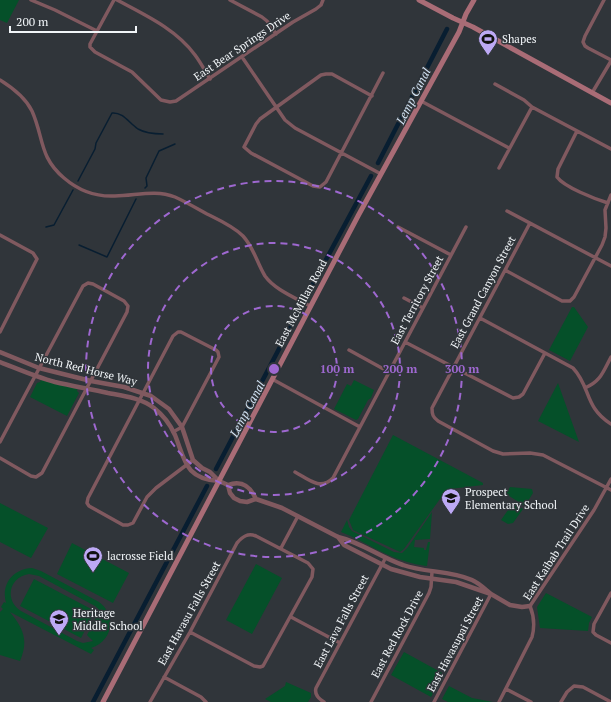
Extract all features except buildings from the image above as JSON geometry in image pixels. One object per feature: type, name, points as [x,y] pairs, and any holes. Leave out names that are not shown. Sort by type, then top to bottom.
[{"type":"main road","points":[[420,0],[611,103]]},
{"type":"main road","name":"East McMillan Road","points":[[103,702],[310,306],[459,32],[474,0]]},
{"type":"street","points":[[31,0],[97,31],[114,0]]},
{"type":"street","points":[[117,0],[162,25],[182,40],[195,54],[210,79]]},
{"type":"street","points":[[230,0],[262,17],[267,21],[276,34]]},
{"type":"street","name":"East Bear Springs Drive","points":[[97,31],[90,44],[90,47],[96,52],[128,69],[161,100],[167,102],[176,101],[294,22],[316,9],[321,5],[323,0]]},
{"type":"street","points":[[592,93],[611,61],[588,48],[584,44],[585,36],[604,0]]},
{"type":"street","points":[[242,57],[285,120],[295,128],[381,174]]},
{"type":"street","points":[[372,96],[332,74],[326,74],[277,107],[256,124],[244,147],[251,153],[313,186],[320,187],[326,182],[384,74]]},
{"type":"street","points":[[0,80],[16,90],[25,100],[34,116],[41,142],[48,159],[58,172],[72,184],[85,191],[104,196],[113,197],[155,193],[164,194],[182,201],[236,230],[248,243],[263,272],[269,280],[280,289],[310,306]]},
{"type":"street","points":[[495,84],[524,100],[532,107],[611,149]]},
{"type":"street","points":[[421,101],[509,148]]},
{"type":"street","points":[[499,168],[532,107]]},
{"type":"street","points":[[577,131],[558,169],[557,177],[561,182],[588,196],[608,203]]},
{"type":"street","points":[[505,270],[562,301],[570,301],[574,297],[605,237],[605,210],[611,195]]},
{"type":"street","points":[[507,211],[611,266]]},
{"type":"street","name":"East Grand Canyon Street","points":[[530,223],[432,408],[432,413],[438,421],[493,450],[503,454],[543,455],[606,488]]},
{"type":"street","points":[[398,227],[451,255]]},
{"type":"street","name":"East Territory Street","points":[[295,472],[317,484],[322,485],[326,484],[333,478],[466,227]]},
{"type":"street","points":[[0,235],[30,251],[36,255],[37,259],[36,264],[0,332]]},
{"type":"street","points":[[0,442],[79,291],[85,284],[93,284],[124,301],[128,306],[127,312],[42,473],[36,477],[31,476],[0,458]]},
{"type":"street","points":[[404,298],[423,308]]},
{"type":"street","points":[[480,318],[573,368],[580,378],[595,411],[611,424]]},
{"type":"street","points":[[173,432],[182,427],[218,360],[219,354],[216,350],[183,333],[178,332],[173,336],[139,400],[88,498],[88,503],[92,508],[123,525],[133,523],[147,497],[156,488],[193,460]]},
{"type":"street","points":[[406,342],[511,397],[519,397],[523,394],[545,353]]},
{"type":"street","points":[[349,350],[389,372]]},
{"type":"street","name":"North Red Horse Way","points":[[0,352],[39,368],[91,381],[124,387],[143,393],[159,401],[169,409],[182,427],[193,460],[202,468],[210,472],[219,481]]},
{"type":"street","points":[[585,388],[598,380],[611,357]]},
{"type":"street","name":"North Red Horse Way","points":[[0,362],[35,376],[139,400],[151,406],[168,422],[186,465],[194,473],[208,480],[219,481],[228,485],[236,483],[244,484],[250,489],[256,499]]},
{"type":"street","points":[[272,379],[360,427]]},
{"type":"street","name":"East Kaibab Trail Drive","points":[[499,702],[532,637],[534,619],[530,606],[594,510],[611,479]]},
{"type":"street","points":[[228,485],[230,493],[234,498],[240,501],[247,502],[256,499],[282,508],[338,537],[348,539],[385,559],[409,567],[432,572],[456,574],[468,578],[510,605],[522,607],[530,606]]},
{"type":"street","points":[[606,488],[611,490]]},
{"type":"street","points":[[190,632],[254,666],[260,668],[265,664],[312,577],[313,569],[308,563],[281,548],[298,516]]},
{"type":"street","name":"East Havasu Falls Street","points":[[150,702],[190,632],[237,543],[246,535],[251,534],[281,548]]},
{"type":"street","points":[[338,537],[344,545],[382,565],[408,574],[456,582],[491,594]]},
{"type":"street","name":"East Lava Falls Street","points":[[324,702],[316,697],[316,688],[385,559]]},
{"type":"street","name":"East Red Rock Drive","points":[[371,702],[429,593],[432,572]]},
{"type":"street","points":[[611,593],[594,624],[593,632],[611,643]]},
{"type":"street","name":"East Havasupai Street","points":[[434,702],[491,594]]},
{"type":"street","points":[[290,617],[340,644]]},
{"type":"street","points":[[164,677],[206,702]]},
{"type":"street","points":[[562,702],[567,692],[574,686],[583,687],[611,702]]},
{"type":"street","points":[[506,689],[532,702]]},
{"type":"green space","points":[[0,0],[19,0],[7,23],[0,20]]},
{"type":"green space","points":[[572,307],[574,307],[588,327],[570,361],[549,350]]},
{"type":"green space","points":[[41,380],[78,388],[77,391],[79,393],[67,416],[30,397],[37,383]]},
{"type":"green space","points":[[354,380],[374,390],[371,398],[368,400],[358,419],[356,420],[334,409],[347,384],[351,386]]},
{"type":"green space","points":[[558,383],[579,442],[538,421]]},
{"type":"green space","points":[[393,435],[483,483],[483,485],[450,489],[445,492],[404,549],[400,552],[353,530],[349,520]]},
{"type":"green space","points":[[510,487],[532,489],[533,493],[525,506],[506,494]]},
{"type":"green space","points":[[0,503],[48,528],[31,558],[0,542]]},
{"type":"green space","points":[[513,503],[523,509],[513,523],[508,524],[501,520]]},
{"type":"green space","points":[[432,512],[430,539],[415,540],[414,547],[424,548],[424,550],[426,550],[428,542],[430,542],[427,566],[396,558],[341,532],[347,520],[352,531],[394,552],[402,553],[408,547]]},
{"type":"green space","name":"lacrosse Field","points":[[72,543],[129,573],[113,603],[57,574]]},
{"type":"green space","points":[[256,564],[282,578],[252,634],[226,620]]},
{"type":"green space","points":[[32,568],[41,571],[99,602],[105,607],[110,620],[108,634],[98,645],[91,648],[94,650],[91,654],[10,612],[18,623],[23,635],[23,654],[20,661],[0,655],[0,612],[3,609],[1,607],[4,602],[6,603],[5,590],[10,579],[19,571]],"holes":[[[29,574],[39,576],[95,606],[103,613],[105,620],[96,618],[87,635],[93,641],[83,643],[77,641],[21,611],[16,606],[12,601],[11,595],[13,584],[22,576]]]},
{"type":"green space","points":[[34,579],[95,611],[81,638],[20,606]]},
{"type":"green space","points":[[546,593],[592,617],[589,623],[588,631],[540,628],[537,607]]},
{"type":"green space","points":[[404,652],[444,674],[431,697],[391,675]]},
{"type":"green space","points":[[286,682],[311,693],[311,697],[308,702],[271,702],[265,699],[285,686]]},
{"type":"green space","points":[[449,686],[472,698],[493,702],[448,702],[442,699]]},
{"type":"waterway","name":"Lemp Canal","points":[[378,163],[447,29]]},
{"type":"waterway","points":[[78,181],[112,113],[123,116],[138,129],[150,133],[163,134]]},
{"type":"waterway","points":[[145,188],[147,186],[146,178],[159,151],[175,144]]},
{"type":"waterway","name":"Lemp Canal","points":[[307,295],[371,176]]},
{"type":"waterway","points":[[46,227],[54,225],[73,190]]},
{"type":"waterway","points":[[79,245],[107,257],[136,199]]},
{"type":"waterway","name":"Lemp Canal","points":[[216,469],[301,307]]},
{"type":"waterway","name":"Lemp Canal","points":[[93,702],[207,486]]},
{"type":"place","name":"Shapes","points":[[488,56]]},
{"type":"place","name":"Prospect Elementary School","points":[[451,515]]},
{"type":"place","name":"lacrosse Field","points":[[93,573]]},
{"type":"place","name":"Heritage Middle School","points":[[59,636]]}]
